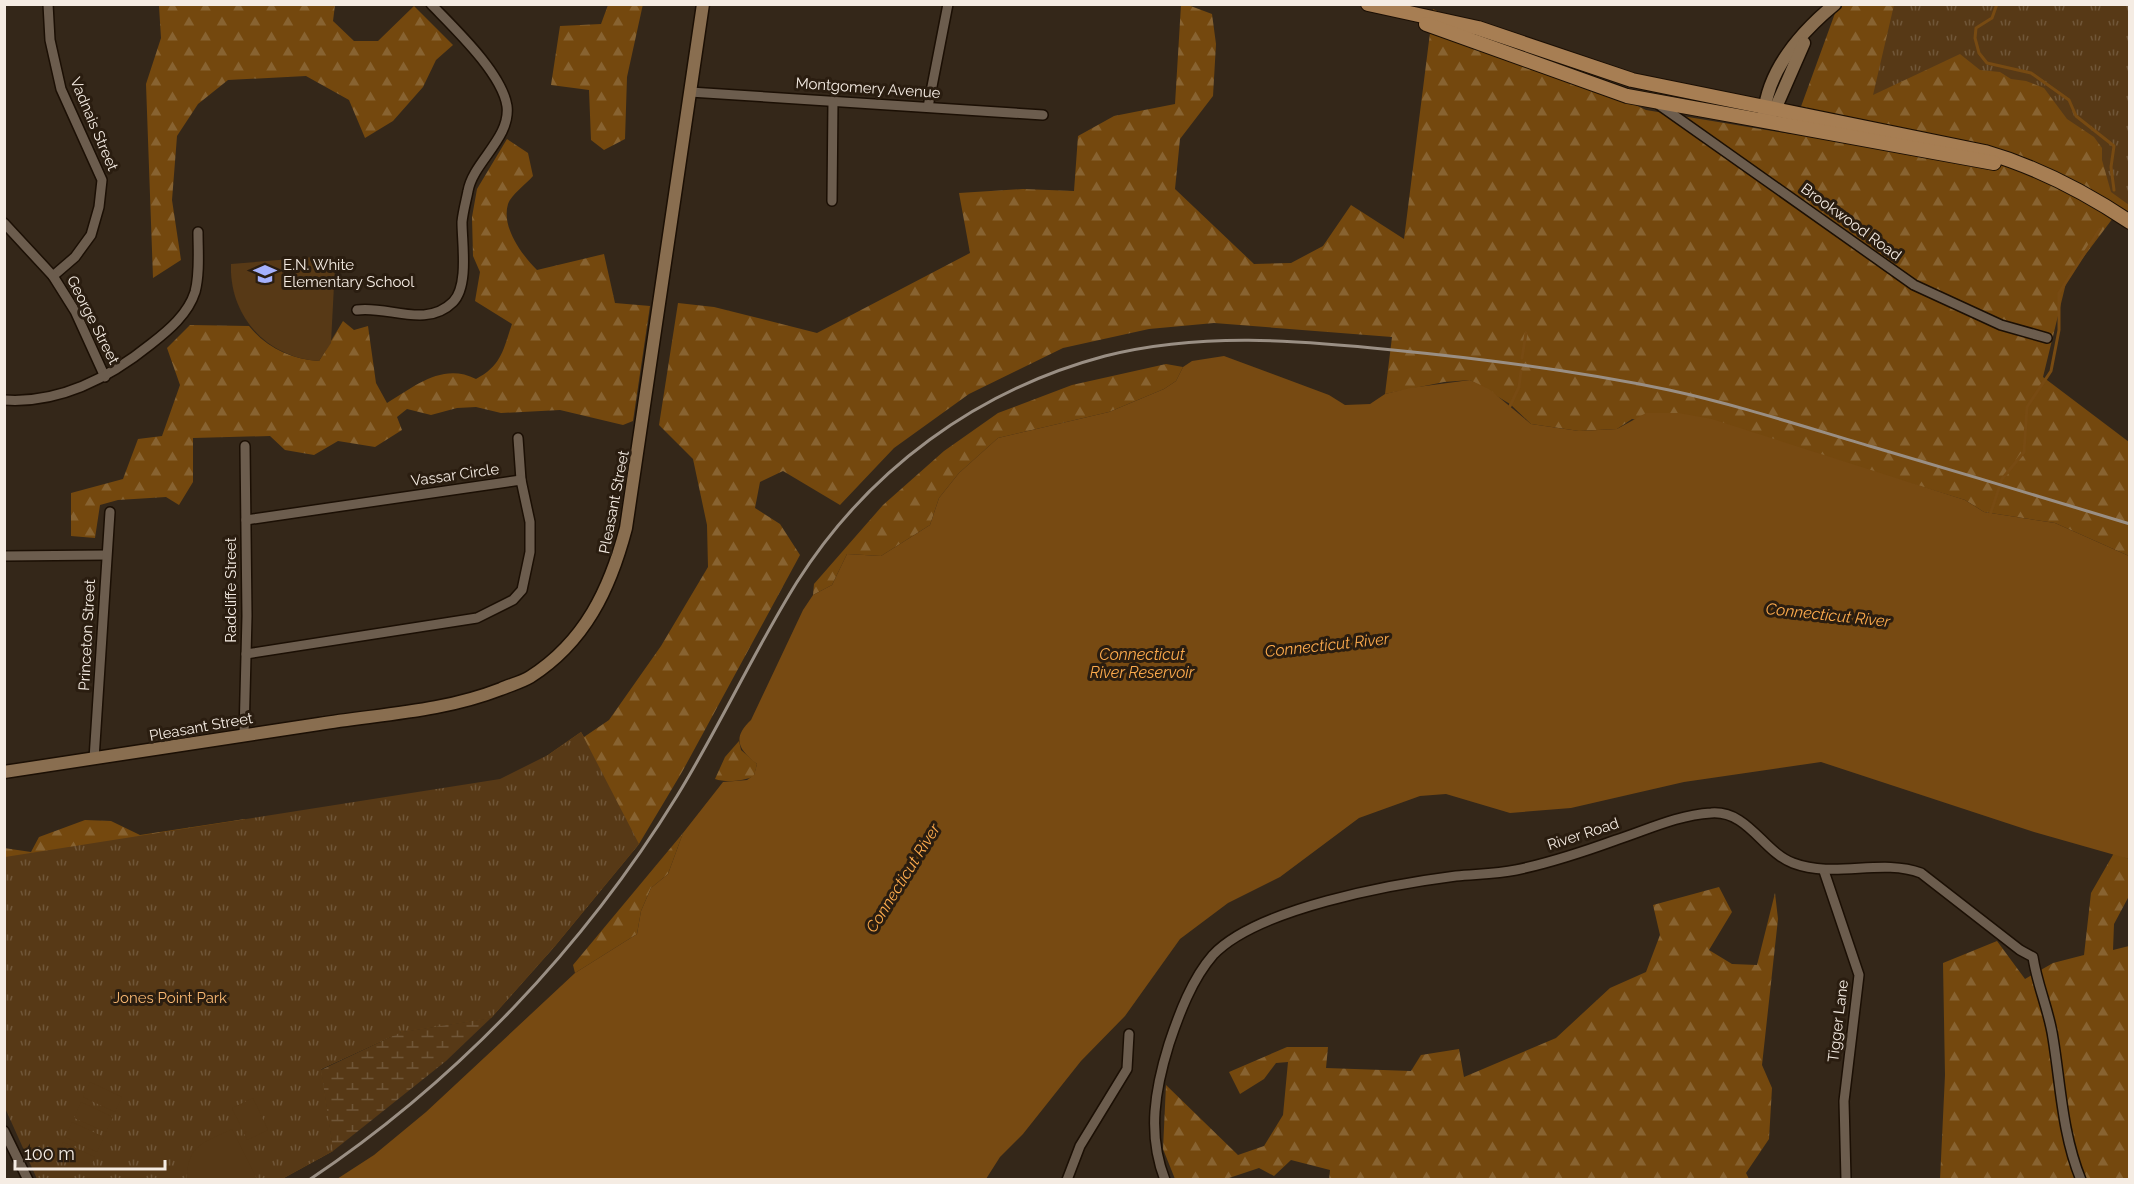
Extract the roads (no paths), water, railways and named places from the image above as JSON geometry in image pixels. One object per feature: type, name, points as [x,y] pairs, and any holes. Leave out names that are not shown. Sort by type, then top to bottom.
[{"type":"main road","points":[[1368,4],[1478,28],[1632,80],[1985,152],[2043,173],[2085,193],[2130,222]]},
{"type":"main road","points":[[1388,9],[1592,85],[1653,101],[2043,173]]},
{"type":"street","name":"Vadnais Street","points":[[48,4],[50,40],[61,88],[102,180],[99,207],[92,235],[75,258],[53,276]]},
{"type":"street","points":[[357,310],[370,308],[408,316],[423,315],[432,314],[453,302],[461,284],[462,221],[470,180],[505,123],[507,105],[495,78],[431,4]]},
{"type":"street","name":"Pleasant Street","points":[[4,772],[420,711],[471,701],[529,678],[567,647],[601,602],[615,569],[633,487],[703,4]]},
{"type":"street","points":[[928,107],[948,4]]},
{"type":"street","points":[[1763,122],[1817,20],[1835,4]]},
{"type":"street","name":"Montgomery Avenue","points":[[690,92],[1043,115]]},
{"type":"street","points":[[832,201],[833,101]]},
{"type":"street","name":"Brookwood Road","points":[[1653,101],[1914,285],[2001,325],[2047,338]]},
{"type":"street","name":"George Street","points":[[4,223],[53,276],[75,311],[105,377]]},
{"type":"street","points":[[4,400],[26,402],[64,394],[105,377],[169,330],[188,308],[195,291],[198,232]]},
{"type":"street","points":[[518,438],[521,480]]},
{"type":"street","name":"Radcliffe Street","points":[[244,735],[245,446]]},
{"type":"street","name":"Vassar Circle","points":[[246,520],[521,480],[530,522],[530,552],[522,590],[513,600],[477,618],[246,654]]},
{"type":"street","name":"Princeton Street","points":[[94,759],[110,512]]},
{"type":"street","points":[[4,556],[106,555]]},
{"type":"street","name":"River Road","points":[[1165,1179],[1156,1157],[1154,1117],[1159,1077],[1174,1029],[1192,987],[1214,955],[1239,935],[1270,920],[1325,902],[1392,886],[1514,871],[1616,840],[1677,817],[1713,812],[1733,817],[1745,824],[1775,852],[1792,863],[1824,871],[1908,868],[1921,873],[2033,957],[2054,1040],[2058,1089],[2069,1152],[2081,1179]]},
{"type":"street","name":"Tigger Lane","points":[[1824,871],[1859,975],[1844,1101],[1846,1179]]},
{"type":"street","points":[[1068,1179],[1080,1146],[1128,1069],[1129,1034]]},
{"type":"street","points":[[4,1131],[28,1179]]},
{"type":"water","name":"Connecticut River Reservoir","points":[[1224,356],[1329,395],[1345,405],[1370,404],[1385,394],[1410,388],[1470,380],[1489,389],[1531,424],[1579,431],[1617,429],[1646,413],[1679,413],[1712,419],[1965,500],[1984,512],[2055,523],[2129,556],[2129,859],[2034,832],[1821,762],[1684,782],[1571,808],[1510,813],[1446,794],[1420,796],[1359,818],[1280,877],[1228,903],[1180,939],[1125,1016],[1081,1061],[1023,1134],[1000,1157],[986,1179],[337,1179],[374,1155],[426,1112],[575,973],[637,934],[641,911],[651,888],[668,874],[683,833],[723,782],[747,780],[754,775],[757,764],[742,748],[741,732],[751,720],[803,610],[813,595],[832,585],[847,554],[881,556],[930,525],[939,498],[959,473],[998,438],[1109,412],[1164,389],[1176,381],[1183,367],[1192,361]]},
{"type":"waterway","points":[[1997,4],[1992,18],[1976,28],[1975,38],[1979,53],[1987,63],[2031,73],[2069,100],[2076,116],[2114,146],[2111,167],[2114,190]]},
{"type":"waterway","points":[[1990,515],[2002,479],[2024,452],[2027,407],[2051,371],[2059,330],[2059,293],[2100,229]]},
{"type":"waterway","points":[[1522,358],[1526,333]]},
{"type":"waterway","points":[[1510,406],[1519,387],[1521,371]]},
{"type":"railway","points":[[309,1180],[416,1099],[466,1055],[514,1008],[559,958],[641,852],[708,743],[797,582],[825,542],[857,504],[892,470],[930,440],[970,413],[1013,390],[1058,371],[1105,356],[1141,348],[1249,340],[1357,346],[1531,366],[1635,383],[1720,402],[2130,524]]},
{"type":"place","name":"E.N. White Elementary School","points":[[265,274]]},
{"type":"water label","name":"Connecticut River","points":[[1828,615]]},
{"type":"water label","name":"Connecticut River","points":[[1327,645]]},
{"type":"water label","name":"Connecticut River","points":[[903,878]]},
{"type":"park label","name":"Jones Point Park","points":[[170,998]]}]
